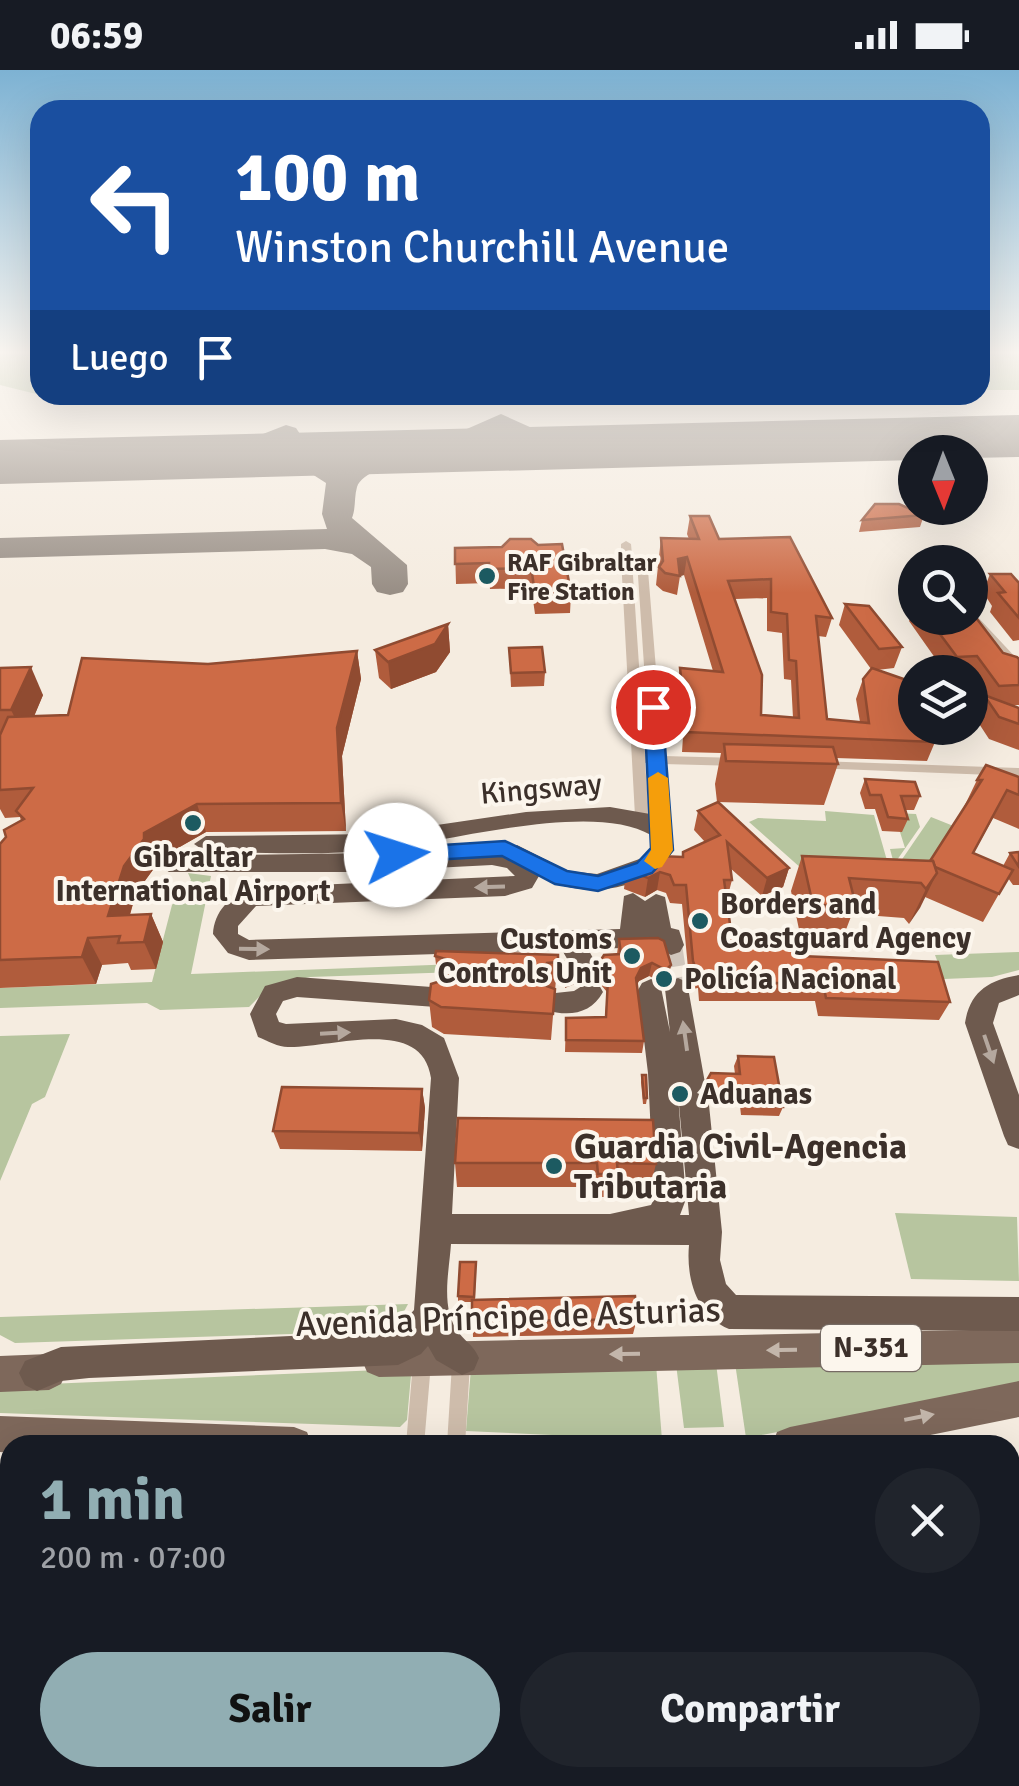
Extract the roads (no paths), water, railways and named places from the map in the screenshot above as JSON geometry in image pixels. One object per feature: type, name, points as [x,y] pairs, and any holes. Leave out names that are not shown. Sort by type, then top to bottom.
[{"type":"highway","name":"Kingsway","points":[[206,844],[366,842],[538,818],[648,873]]},
{"type":"highway","name":"Kingsway","points":[[570,942],[235,948],[227,942],[227,921],[232,911],[251,897],[505,887],[524,882],[529,871],[513,860],[492,857],[356,864],[168,864],[190,859],[396,855],[485,847],[505,848],[563,878],[598,884],[648,873]]},
{"type":"highway","points":[[648,873],[635,931],[653,941]]},
{"type":"highway","points":[[555,1002],[580,1002],[588,980],[570,942],[653,941],[659,934],[648,873]]},
{"type":"highway","points":[[1019,985],[988,995],[981,1004],[979,1023],[1019,1136]]},
{"type":"highway","points":[[436,996],[297,988],[274,993],[263,1014],[268,1029],[284,1036],[391,1031],[415,1034],[434,1045],[442,1058],[446,1078],[430,1317],[448,1348],[462,1358]]},
{"type":"highway","points":[[612,1229],[655,1222],[668,1213],[662,1067],[664,990],[689,1098],[706,1232],[704,1260],[711,1293],[729,1312],[1019,1314]]},
{"type":"highway","points":[[689,1098],[686,1230],[689,1244],[704,1260]]},
{"type":"highway","points":[[436,1229],[686,1230]]},
{"type":"highway","points":[[36,1372],[61,1364],[89,1362],[398,1348],[430,1317]]},
{"type":"main road","name":"Avenida Príncipe de Asturias","points":[[0,1374],[422,1358],[1019,1346]]},
{"type":"main road","name":"N-351","points":[[840,1435],[1019,1399]]},
{"type":"main road","points":[[0,1434],[27,1435]]},
{"type":"street","points":[[626,551],[642,558],[657,760],[648,873],[638,759],[626,551]]},
{"type":"street","points":[[988,634],[1019,668]]},
{"type":"street","points":[[638,759],[764,763]]},
{"type":"street","points":[[804,765],[1019,772]]},
{"type":"street","points":[[416,1435],[422,1358]]},
{"type":"street","points":[[457,1435],[462,1358]]},
{"type":"tunnel","points":[[671,945],[677,984]]},
{"type":"tunnel","points":[[677,982],[678,989]]},
{"type":"tunnel","points":[[680,1105],[678,1082],[685,1056]]},
{"type":"place","name":"RAF Gibraltar Fire Station","points":[[487,576]]},
{"type":"place","name":"Gibraltar International Airport","points":[[193,823]]},
{"type":"place","name":"Borders and Coastguard Agency","points":[[700,921]]},
{"type":"place","name":"Customs Controls Unit","points":[[632,956]]},
{"type":"place","name":"Policía Nacional","points":[[664,979]]},
{"type":"place","name":"Aduanas","points":[[680,1094]]},
{"type":"place","name":"Guardia Civil-Agencia Tributaria","points":[[554,1166]]}]
